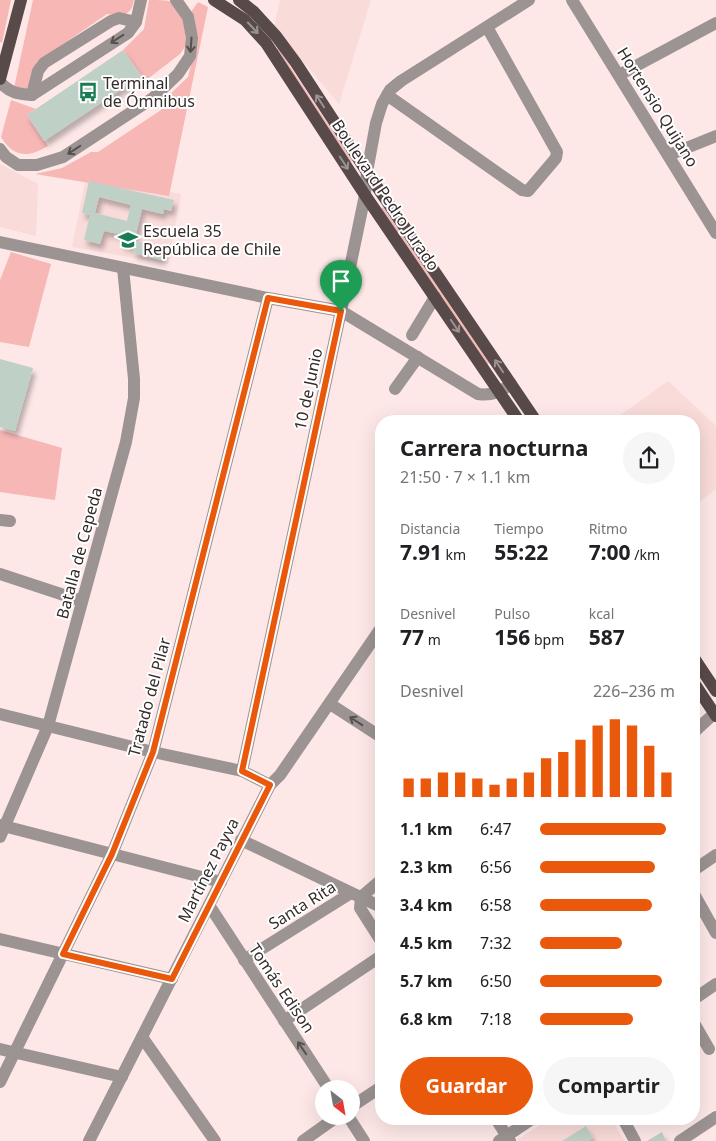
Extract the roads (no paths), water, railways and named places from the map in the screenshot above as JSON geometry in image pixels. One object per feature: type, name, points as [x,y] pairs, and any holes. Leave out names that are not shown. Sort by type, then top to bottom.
[{"type":"main road","points":[[0,81],[21,0]]},
{"type":"main road","name":"Boulevard Pedro Jurado","points":[[239,0],[254,12],[365,195],[514,415]]},
{"type":"main road","name":"Boulevard Pedro Jurado","points":[[217,1],[246,20],[275,45],[367,172],[532,415]]},
{"type":"main road","points":[[700,667],[716,691]]},
{"type":"main road","points":[[700,691],[715,714]]},
{"type":"street","points":[[0,81],[7,90],[16,94],[32,95],[128,33],[136,22],[141,0]]},
{"type":"street","points":[[0,149],[6,157],[18,164],[37,165],[63,157],[153,98],[178,74],[190,56],[192,38],[188,16],[176,0]]},
{"type":"street","name":"10 de Junio","points":[[242,771],[341,311],[365,195],[376,123],[382,104],[390,90],[401,81],[529,0]]},
{"type":"street","name":"Hortensio Quijano","points":[[572,0],[716,233]]},
{"type":"street","points":[[32,95],[38,71],[44,63],[111,21],[120,18],[136,22]]},
{"type":"street","points":[[619,75],[716,22]]},
{"type":"street","points":[[387,95],[522,190],[528,191],[556,158],[557,152],[487,27]]},
{"type":"street","points":[[669,155],[716,136]]},
{"type":"street","points":[[0,242],[268,298],[341,311],[478,394],[487,396],[499,392],[511,384]]},
{"type":"street","name":"Batalla de Cepeda","points":[[2,829],[48,726],[126,442],[134,398],[134,379],[123,268]]},
{"type":"street","points":[[412,335],[435,297]]},
{"type":"street","name":"Tratado del Pilar","points":[[0,1082],[112,854],[153,752],[268,298]]},
{"type":"street","points":[[395,388],[418,357]]},
{"type":"street","points":[[0,574],[82,601]]},
{"type":"street","name":"Martínez Payva","points":[[89,1141],[270,785],[280,775],[375,637]]},
{"type":"street","points":[[330,704],[375,733]]},
{"type":"street","points":[[0,714],[153,752],[242,771],[270,785]]},
{"type":"street","points":[[700,727],[715,714]]},
{"type":"street","points":[[2,829],[112,854],[221,882]]},
{"type":"street","points":[[241,840],[375,904]]},
{"type":"street","points":[[700,866],[716,855]]},
{"type":"street","name":"Santa Rita","points":[[244,960],[375,884]]},
{"type":"street","points":[[356,895],[360,908],[375,932]]},
{"type":"street","name":"Tomás Edison","points":[[209,905],[324,1080]]},
{"type":"street","points":[[700,905],[716,933]]},
{"type":"street","points":[[0,939],[172,979]]},
{"type":"street","points":[[284,1021],[375,960]]},
{"type":"street","points":[[700,995],[716,984]]},
{"type":"street","points":[[700,1033],[709,1049]]},
{"type":"street","points":[[142,1037],[215,1141]]},
{"type":"street","points":[[0,1049],[122,1077]]},
{"type":"street","points":[[360,1101],[375,1091]]},
{"type":"street","points":[[680,1141],[716,1117]]},
{"type":"street","points":[[303,1141],[325,1125]]},
{"type":"street","points":[[354,1125],[364,1141]]},
{"type":"street","points":[[499,1125],[506,1139],[524,1125]]},
{"type":"street","points":[[626,1125],[635,1141]]},
{"type":"place","name":"Terminal de Ómnibus","points":[[88,92]]},
{"type":"place","name":"Escuela 35 República de Chile","points":[[128,240]]}]
